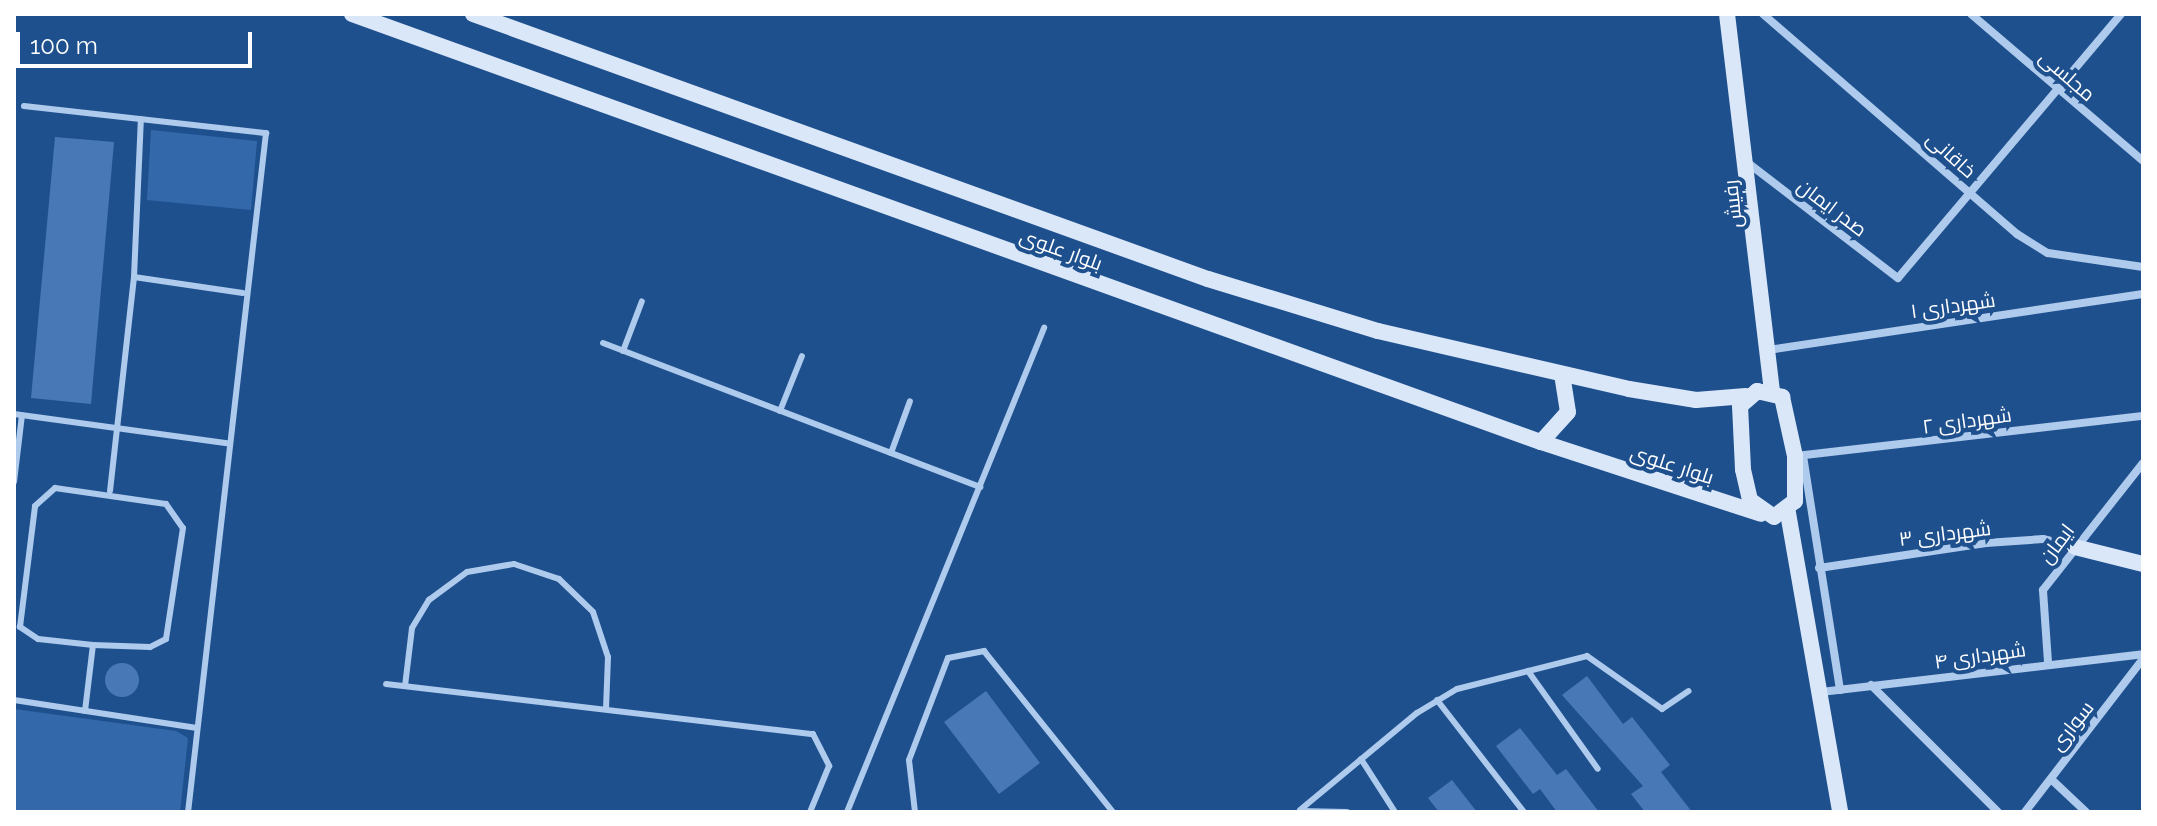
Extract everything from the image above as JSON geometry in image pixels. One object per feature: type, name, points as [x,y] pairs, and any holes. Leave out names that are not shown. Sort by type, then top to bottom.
[{"type":"main road","name":"بلوار علوی","points":[[352,14],[1541,442],[1761,514]]},
{"type":"main road","name":"بلوار علوی","points":[[473,14],[1208,279],[1378,331],[1562,374],[1696,400],[1772,391]]},
{"type":"main road","name":"رفیش","points":[[1727,14],[1748,163],[1772,391],[1782,397],[1799,456],[1797,489],[1788,513]]},
{"type":"main road","points":[[1541,442],[1568,412],[1562,374]]},
{"type":"main road","points":[[1746,396],[1738,421],[1743,469],[1761,514],[1788,513],[1840,812]]},
{"type":"main road","points":[[2075,547],[2143,564]]},
{"type":"street","name":"خاقانی","points":[[1763,14],[1969,193],[2048,253],[2143,267]]},
{"type":"street","name":"مجلسی","points":[[1971,14],[2143,161]]},
{"type":"street","points":[[1969,193],[2121,14]]},
{"type":"street","name":"صدر ایمان","points":[[1748,163],[1898,278],[1969,193]]},
{"type":"street","name":"شهرداری ۱","points":[[1768,350],[2143,294]]},
{"type":"street","name":"شهرداری ۲","points":[[1799,456],[2143,416]]},
{"type":"street","points":[[1799,456],[1840,690]]},
{"type":"street","name":"ایمان","points":[[2048,662],[2043,590],[2143,463]]},
{"type":"street","name":"شهرداری ۳","points":[[1819,568],[1986,543],[2043,539],[2075,547]]},
{"type":"street","name":"شهرداری ۴","points":[[1821,692],[2048,662],[2143,657]]},
{"type":"street","name":"سواری","points":[[2025,812],[2143,657]]},
{"type":"street","points":[[1871,685],[1998,812]]},
{"type":"street","points":[[2051,779],[2086,812]]},
{"type":"lane","points":[[24,106],[266,133],[243,293],[188,812]]},
{"type":"lane","points":[[110,491],[134,277],[141,119]]},
{"type":"lane","points":[[134,277],[243,293]]},
{"type":"lane","points":[[623,351],[642,301]]},
{"type":"lane","points":[[847,812],[1044,328]]},
{"type":"lane","points":[[603,343],[980,487]]},
{"type":"lane","points":[[780,411],[802,356]]},
{"type":"lane","points":[[891,453],[910,401]]},
{"type":"lane","points":[[14,482],[18,414],[227,443]]},
{"type":"lane","points":[[55,488],[110,491],[166,504],[183,528],[166,639],[150,647],[93,645],[38,639],[20,627],[35,506],[55,488]]},
{"type":"lane","points":[[405,686],[412,628],[429,600],[467,572],[514,564],[559,579],[593,612],[608,657],[606,709]]},
{"type":"lane","points":[[85,711],[93,645]]},
{"type":"lane","points":[[915,812],[909,760],[948,658],[984,651],[1113,812]]},
{"type":"lane","points":[[1299,811],[1437,700],[1528,671],[1587,656],[1662,709],[1689,691]]},
{"type":"lane","points":[[1528,671],[1598,769]]},
{"type":"lane","points":[[386,684],[813,734],[829,766],[810,812]]},
{"type":"lane","points":[[14,700],[197,728]]},
{"type":"lane","points":[[1437,700],[1524,812]]},
{"type":"lane","points":[[1361,759],[1395,812]]},
{"type":"lane","points":[[1299,811],[1347,812]]},
{"type":"shaded area","points":[[151,130],[257,141],[251,210],[147,200]]},
{"type":"shaded area","points":[[14,709],[176,731],[188,738],[180,812],[14,812]]},
{"type":"building","points":[[55,137],[114,142],[91,404],[31,398]]},
{"type":"building","points":[[122,663],[134,668],[139,680],[134,692],[122,697],[110,692],[105,680],[110,668]]},
{"type":"building","points":[[1587,676],[1623,724],[1632,717],[1670,765],[1661,772],[1692,812],[1645,812],[1631,794],[1643,786],[1562,695]]},
{"type":"building","points":[[986,691],[1040,763],[999,794],[944,722]]},
{"type":"building","points":[[1520,728],[1557,775],[1566,769],[1599,812],[1557,812],[1540,789],[1533,794],[1496,746]]},
{"type":"building","points":[[1452,780],[1477,812],[1439,812],[1428,798]]}]
